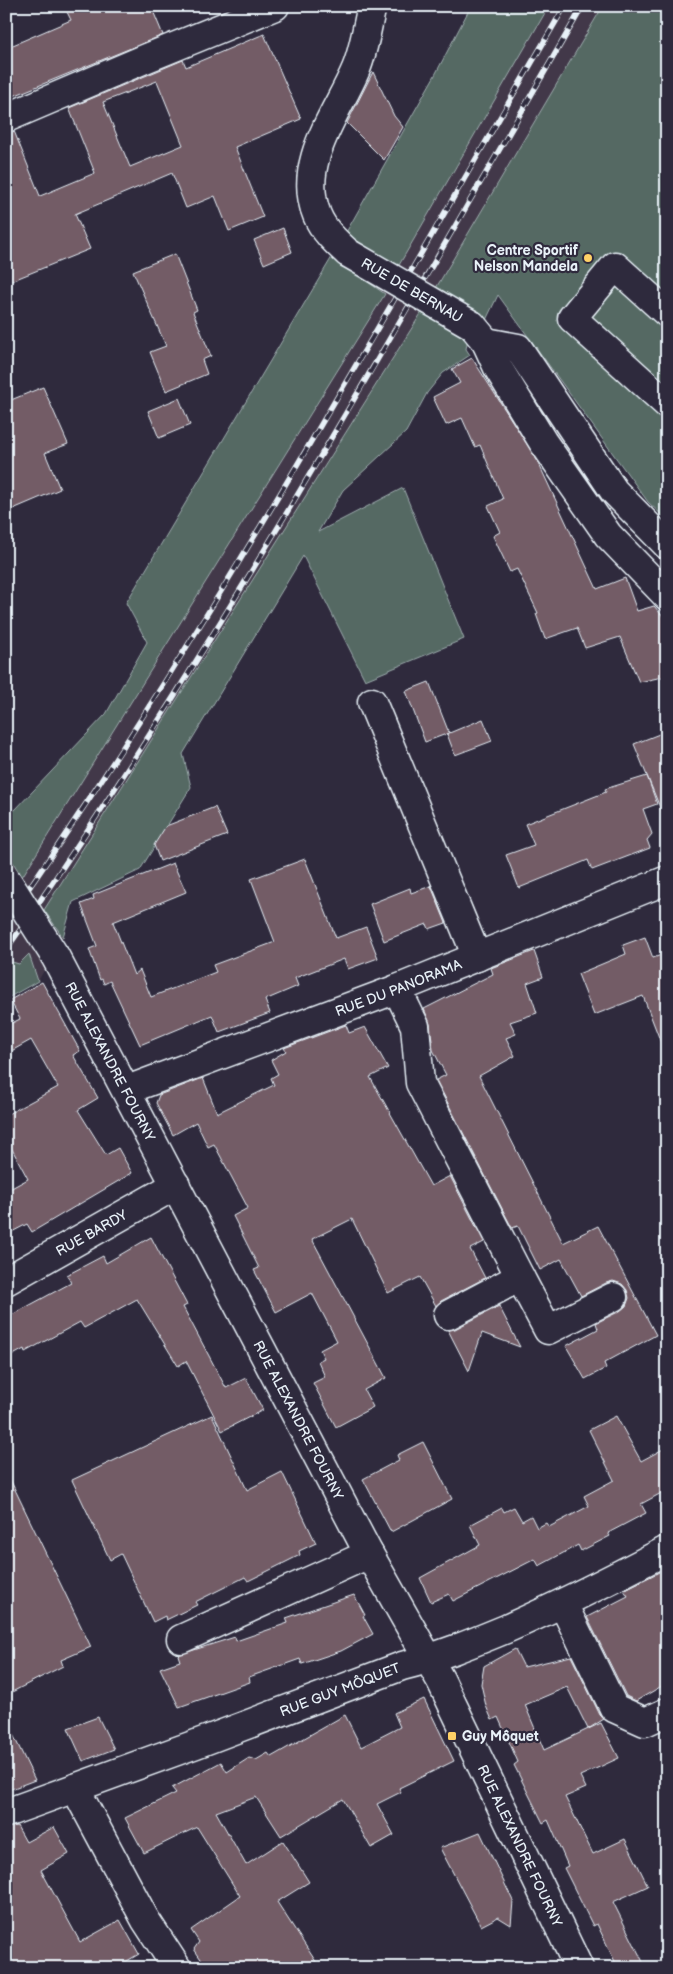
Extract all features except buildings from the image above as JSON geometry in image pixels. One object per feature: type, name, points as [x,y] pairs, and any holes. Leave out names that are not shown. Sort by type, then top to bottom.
[{"type":"street","points":[[6,118],[275,6]]},
{"type":"street","name":"RUE DE BERNAU","points":[[372,6],[357,67],[318,147],[312,169],[311,192],[317,216],[330,236],[348,253],[479,334],[518,348],[614,491],[667,545]]},
{"type":"street","points":[[667,313],[614,266],[572,318],[667,404]]},
{"type":"street","points":[[479,334],[543,442],[608,535],[667,596]]},
{"type":"street","points":[[372,702],[477,957]]},
{"type":"street","name":"RUE ALEXANDRE FOURNY","points":[[6,879],[55,956],[370,1554],[429,1659],[579,1968]]},
{"type":"street","name":"RUE DU PANORAMA","points":[[127,1090],[398,989],[667,880]]},
{"type":"street","points":[[398,989],[415,1026],[420,1083],[548,1330],[614,1297]]},
{"type":"street","name":"RUE BARDY","points":[[6,1281],[176,1185]]},
{"type":"street","points":[[448,1315],[520,1277]]},
{"type":"street","name":"RUE GUY MÔQUET","points":[[6,1813],[402,1666],[429,1659],[474,1642],[563,1604],[667,1550]]},
{"type":"street","points":[[181,1639],[370,1554]]},
{"type":"street","points":[[563,1604],[614,1708],[645,1722],[667,1712]]},
{"type":"street","points":[[75,1788],[145,1919],[178,1968]]},
{"type":"shaded area","points":[[471,6],[647,6],[519,222],[495,303],[486,320],[468,339],[466,349],[470,355],[443,373],[427,393],[406,432],[343,491],[183,754],[191,787],[140,870],[73,902],[63,937],[38,981],[6,999],[6,812],[15,810],[106,714],[147,641],[126,603],[332,257],[435,75]]},
{"type":"green space","points":[[471,6],[549,6],[395,272],[344,236],[435,75]]},
{"type":"green space","name":"Centre Sportif Nelson Mandela","points":[[603,6],[667,6],[667,520],[648,502],[498,295],[486,320],[433,293]]},
{"type":"green space","points":[[332,257],[385,294],[22,877],[6,851],[6,812],[15,810],[106,714],[147,642],[126,603]]},
{"type":"green space","points":[[422,312],[468,338],[466,349],[470,355],[443,373],[427,393],[406,432],[343,490],[318,532],[403,488],[464,639],[365,680],[303,556],[183,754],[191,787],[140,870],[73,902],[63,937],[44,910]]},
{"type":"green space","points":[[29,954],[38,981],[6,999],[6,970],[12,962],[19,964]]},
{"type":"railway","points":[[6,921],[154,698],[225,584],[363,354],[565,6]]},
{"type":"railway","points":[[6,950],[84,835],[233,602],[375,365],[583,6]]},
{"type":"place","name":"Centre Sportif Nelson Mandela","points":[[588,258]]},
{"type":"place","name":"Guy Môquet","points":[[452,1736]]}]
